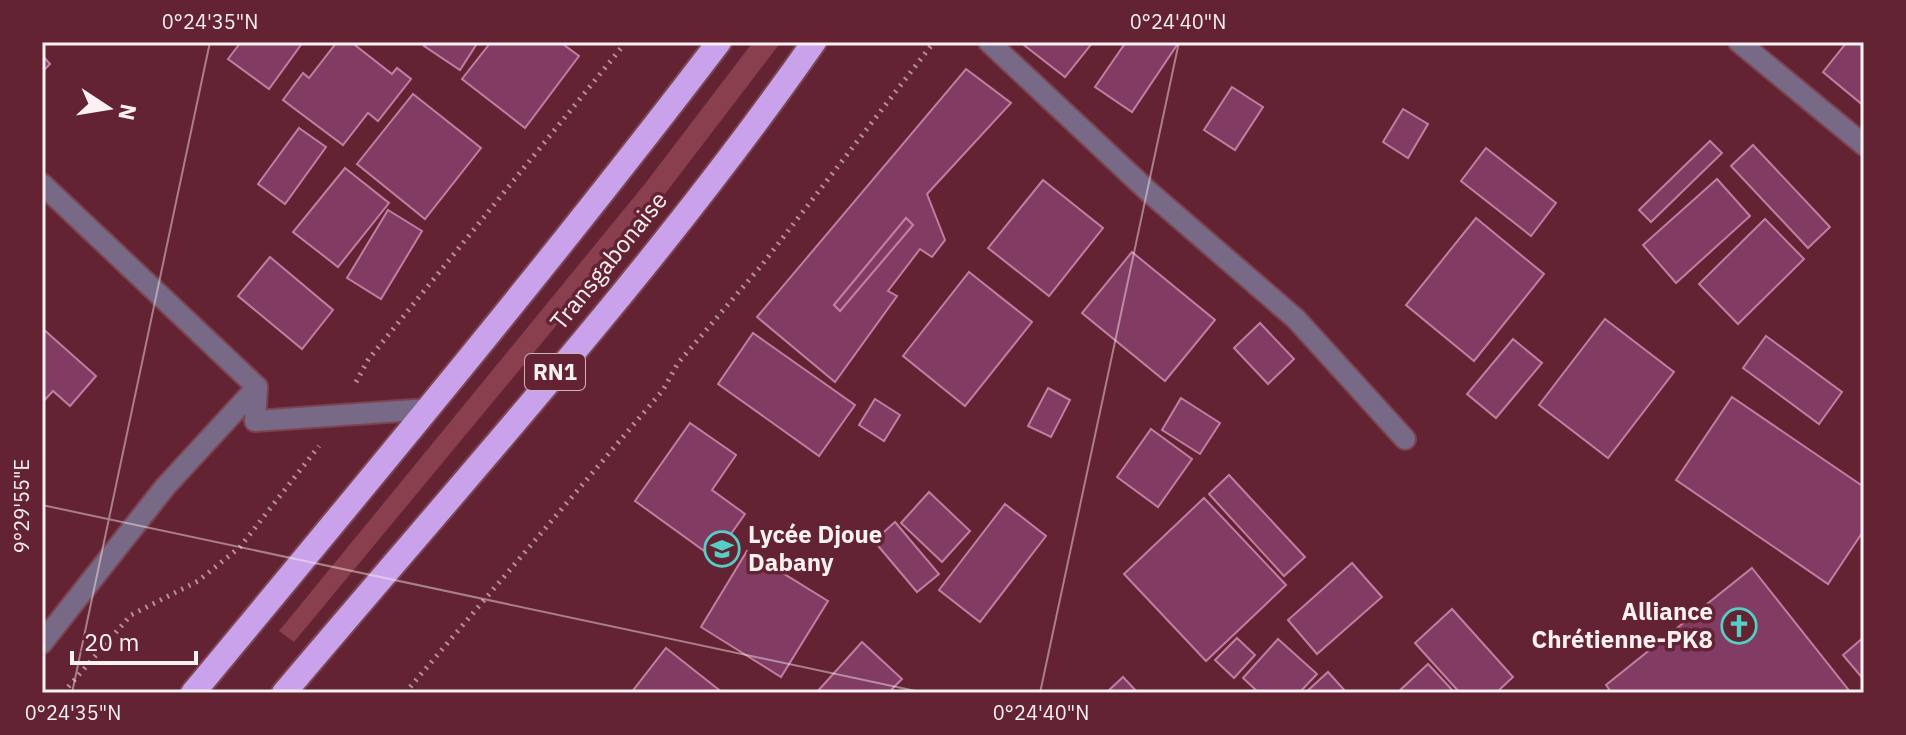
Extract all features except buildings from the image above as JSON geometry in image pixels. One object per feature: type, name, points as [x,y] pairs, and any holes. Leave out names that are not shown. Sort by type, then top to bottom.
[{"type":"highway","name":"Transgabonaise","points":[[193,693],[429,409],[622,169],[719,42]]},
{"type":"highway","name":"Transgabonaise","points":[[284,693],[622,291],[775,98],[814,42]]},
{"type":"street","points":[[989,42],[1148,191],[1296,319],[1405,439]]},
{"type":"street","points":[[1739,42],[1864,145]]},
{"type":"street","points":[[42,184],[257,387]]},
{"type":"street","points":[[257,387],[255,421],[429,409]]},
{"type":"street","points":[[42,643],[165,487],[257,387]]},
{"type":"path","points":[[63,693],[131,615],[198,581],[240,547],[328,435],[368,360],[626,42]]},
{"type":"path","points":[[405,693],[663,390],[678,363],[761,266],[934,42]]},
{"type":"shaded area","points":[[753,42],[781,42],[661,199],[294,642],[279,631],[644,185]]},
{"type":"place","name":"Lycée Djoue Dabany","points":[[722,549]]},
{"type":"place","name":"Alliance Chrétienne-PK8","points":[[1739,626]]}]
